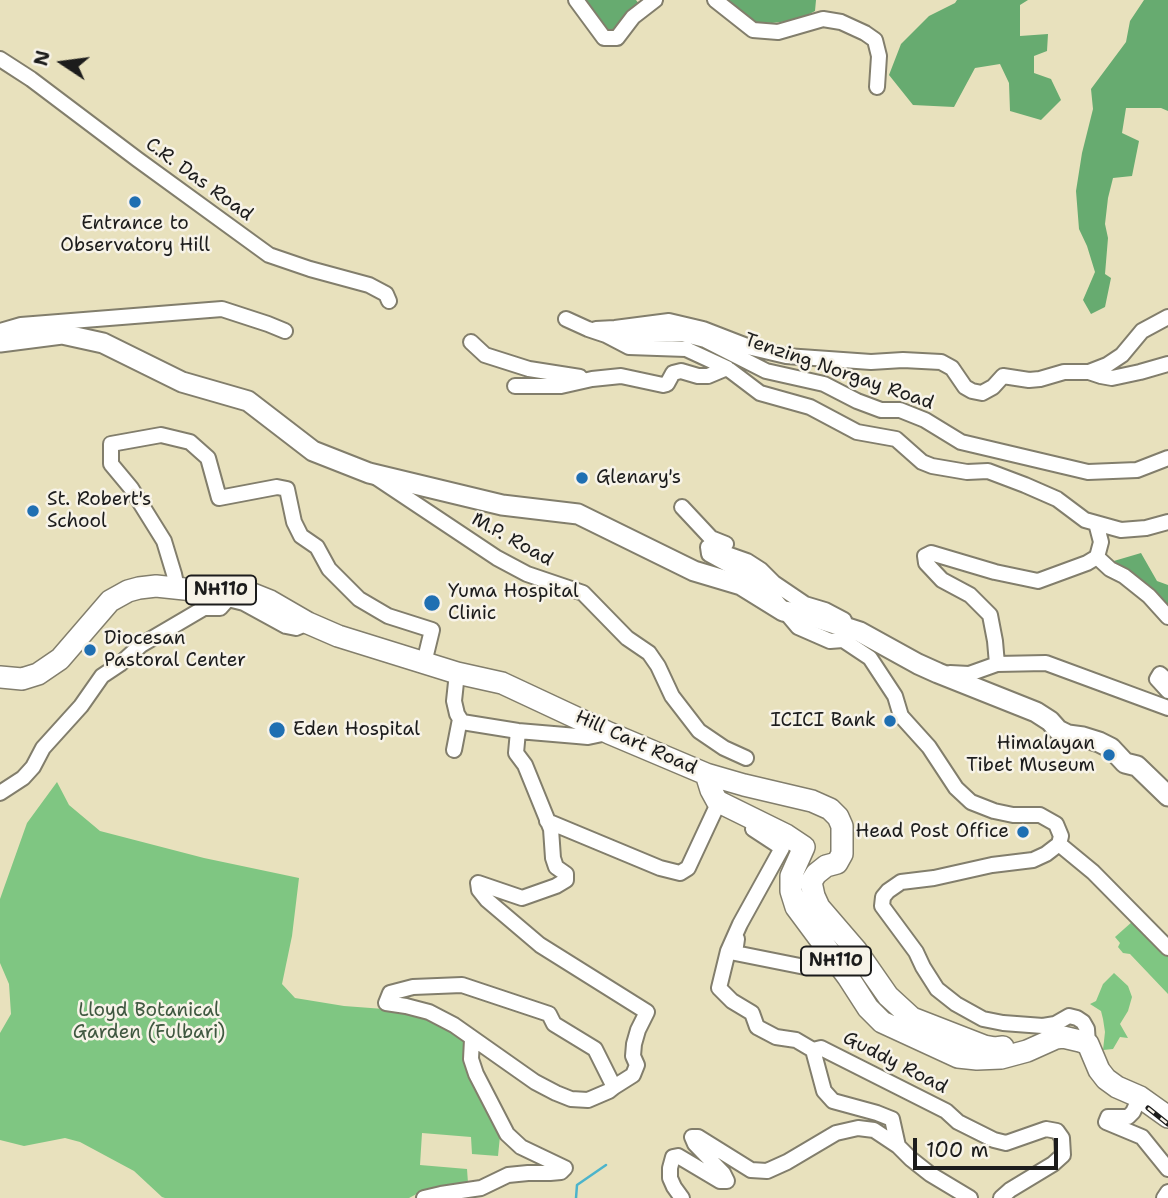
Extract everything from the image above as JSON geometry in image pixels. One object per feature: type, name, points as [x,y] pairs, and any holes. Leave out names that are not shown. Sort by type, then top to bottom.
[{"type":"highway","name":"Hill Cart Road","points":[[0,677],[22,679],[38,674],[60,659],[110,601],[128,591],[147,586],[250,593],[345,638],[457,673],[502,683],[608,733],[704,773],[717,804]]},
{"type":"highway","points":[[704,773],[812,801],[830,809],[838,817],[842,826],[842,855],[837,863],[826,866],[816,874],[811,882],[814,896],[819,907],[856,950],[888,996],[912,1018],[966,1040],[995,1048],[1044,1035],[1071,1038],[1088,1044],[1107,1079],[1117,1087],[1140,1097],[1168,1117]]},
{"type":"highway","name":"NH110","points":[[717,804],[786,835],[804,847],[792,876],[791,891],[796,907],[881,1022],[958,1057],[977,1059],[1001,1058],[1027,1051],[1056,1038]]},
{"type":"main road","points":[[0,342],[62,334],[103,342],[182,382],[248,401],[313,451],[369,472],[502,505],[578,514],[694,571],[741,585],[783,611],[804,614],[860,632],[938,673],[1037,712],[1068,735],[1099,741],[1111,748],[1125,763],[1137,766],[1168,796]]},
{"type":"street","points":[[576,0],[604,38],[617,38],[633,17],[655,0]]},
{"type":"street","points":[[715,0],[753,30],[778,32],[823,19],[841,22],[865,33],[875,40],[879,56],[877,87]]},
{"type":"street","name":"C.R. Das Road","points":[[0,59],[32,79],[269,255],[369,285],[386,294],[389,301]]},
{"type":"street","points":[[0,331],[21,325],[222,309],[285,331]]},
{"type":"street","points":[[1089,372],[1122,355],[1142,331],[1168,317]]},
{"type":"street","points":[[566,319],[629,347],[686,349],[727,368],[760,393],[810,407],[857,432],[896,439],[922,462],[932,466],[967,472],[988,471],[1025,485],[1057,499],[1085,520],[1121,530],[1146,528],[1168,522]]},
{"type":"street","points":[[588,329],[669,321],[703,328],[752,348],[786,356],[871,362],[941,362],[952,368],[965,387],[982,393],[993,387],[1003,376],[1029,380],[1064,372],[1089,372],[1112,378],[1168,363]]},
{"type":"street","name":"Tenzing Norgay Road","points":[[606,335],[682,334],[705,340],[766,371],[824,384],[881,411],[900,410],[925,420],[961,442],[1088,472],[1137,470],[1168,458]]},
{"type":"street","points":[[471,342],[485,355],[529,369],[592,379]]},
{"type":"street","points":[[515,386],[561,386],[621,376],[663,385],[667,384],[673,373],[681,371],[708,376],[727,368]]},
{"type":"street","points":[[177,588],[164,541],[131,488],[111,464],[111,444],[161,435],[190,442],[208,458],[219,498],[276,487],[287,489],[294,522],[301,536],[317,547],[329,569],[359,599],[388,615],[432,630],[424,663]]},
{"type":"street","name":"M.P. Road","points":[[369,472],[497,558],[527,574],[583,593],[627,638],[649,653],[659,666],[672,696],[699,731],[724,748],[746,758]]},
{"type":"street","points":[[682,507],[711,538],[753,554],[761,570]]},
{"type":"street","points":[[997,664],[990,615],[970,595],[942,580],[926,563],[925,556],[931,553],[1038,581],[1087,564],[1097,557],[1101,542],[1096,523]]},
{"type":"street","points":[[860,632],[842,618],[805,604],[747,561],[708,547],[709,554],[766,589],[798,627],[830,641],[843,640],[870,658],[895,696],[901,716],[929,747],[956,788],[971,802],[1013,815],[1040,815],[1056,824],[1061,836],[1059,844],[1046,854],[1032,860],[901,882],[883,897],[882,906],[916,952],[937,989],[956,1004],[983,1019],[1003,1023],[1043,1026],[1073,1017],[1086,1026],[1089,1033],[1088,1044]]},
{"type":"street","points":[[1097,557],[1149,596],[1168,617]]},
{"type":"street","points":[[0,793],[23,778],[33,767],[43,748],[81,706],[102,676],[141,645],[204,608],[220,608],[228,599],[244,603],[286,626],[296,628],[309,623]]},
{"type":"street","points":[[938,673],[969,674],[997,664],[1046,663],[1168,708]]},
{"type":"street","points":[[457,673],[454,701],[462,722],[517,731],[589,737],[608,733]]},
{"type":"street","points":[[1168,681],[1160,674],[1157,679],[1168,691]]},
{"type":"street","points":[[454,750],[460,719]]},
{"type":"street","points":[[517,731],[516,753],[525,765],[551,829],[553,858],[556,867],[566,874],[566,880],[522,898],[478,884],[479,890],[540,945],[647,1012],[638,1030],[634,1056],[637,1065],[633,1075],[614,1087],[588,1100],[571,1099],[535,1082],[454,1025],[429,1012],[386,1003],[390,993],[413,987],[462,985],[549,1014],[554,1024],[595,1049],[614,1087]]},
{"type":"street","points":[[547,821],[660,868],[680,873],[688,868],[717,804],[782,848],[740,924],[728,951],[719,988],[732,1001],[752,1013],[757,1027],[776,1037],[796,1040],[813,1049],[824,1091],[833,1101],[877,1112],[892,1119],[898,1146]]},
{"type":"street","points":[[1059,844],[1093,872],[1168,948]]},
{"type":"street","points":[[740,924],[735,953],[804,967]]},
{"type":"street","points":[[424,1198],[481,1188],[508,1175],[561,1172],[565,1168],[521,1147],[507,1134],[476,1074],[471,1059],[472,1039]]},
{"type":"street","name":"Guddy Road","points":[[813,1049],[821,1048],[946,1111],[958,1122],[994,1140],[1006,1143],[1046,1129],[1057,1131],[1062,1138],[1063,1154],[1053,1164],[1010,1190],[1002,1198]]},
{"type":"street","points":[[1140,1097],[1129,1117],[1108,1117],[1106,1122],[1142,1137],[1168,1169]]},
{"type":"street","points":[[682,1198],[670,1178],[673,1157],[678,1156],[720,1181],[727,1181],[692,1137],[698,1137],[751,1170],[767,1171],[836,1133],[858,1128],[874,1130],[898,1146],[930,1174],[970,1198]]},
{"type":"street","points":[[1164,1198],[1168,1192]]},
{"type":"green space","points":[[584,0],[636,0],[640,5],[616,33],[605,33]]},
{"type":"green space","points":[[725,0],[816,0],[815,11],[798,20],[772,23],[751,22]]},
{"type":"green space","points":[[957,0],[1028,0],[1020,5],[1020,36],[1048,34],[1047,51],[1034,56],[1034,73],[1051,79],[1061,100],[1041,120],[1010,111],[1009,83],[1000,64],[975,68],[954,107],[913,105],[889,75],[901,44],[929,16]]},
{"type":"green space","points":[[1144,0],[1168,0],[1168,111],[1161,108],[1126,108],[1122,133],[1139,141],[1132,176],[1113,178],[1105,224],[1108,238],[1105,274],[1111,278],[1105,307],[1091,314],[1083,300],[1095,272],[1079,229],[1076,191],[1093,109],[1091,89],[1126,42],[1130,21]]},
{"type":"green space","points":[[1141,553],[1157,581],[1168,585],[1168,613],[1107,563]]},
{"type":"green space","name":"Lloyd Botanical Garden (Fulbari)","points":[[57,782],[69,805],[100,831],[204,858],[299,878],[292,936],[282,984],[295,998],[432,1018],[465,1041],[468,1071],[500,1136],[498,1156],[472,1154],[471,1137],[422,1133],[420,1165],[467,1169],[468,1183],[426,1189],[409,1198],[165,1198],[134,1171],[80,1142],[65,1138],[24,1146],[0,1140],[0,1033],[11,1014],[9,984],[0,963],[0,899],[27,823]]},
{"type":"green space","points":[[1133,921],[1168,955],[1168,994],[1130,954],[1123,953],[1118,947],[1120,943],[1115,937]]},
{"type":"green space","points":[[1114,973],[1128,986],[1132,997],[1120,1024],[1128,1038],[1120,1037],[1113,1049],[1103,1050],[1105,1032],[1101,1011],[1090,1004],[1096,1001],[1103,984]]},
{"type":"waterway","points":[[576,1198],[577,1185],[606,1165]]},
{"type":"railway","points":[[1148,1108],[1168,1124]]},
{"type":"place","name":"Entrance to Observatory Hill","points":[[135,202]]},
{"type":"place","name":"Glenary's","points":[[582,478]]},
{"type":"place","name":"St. Robert's School","points":[[33,511]]},
{"type":"place","name":"Yuma Hospital Clinic","points":[[432,603]]},
{"type":"place","name":"Diocesan Pastoral Center","points":[[90,650]]},
{"type":"place","name":"ICICI Bank","points":[[890,721]]},
{"type":"place","name":"Eden Hospital","points":[[277,730]]},
{"type":"place","name":"Himalayan Tibet Museum","points":[[1109,755]]},
{"type":"place","name":"Head Post Office","points":[[1023,832]]}]
